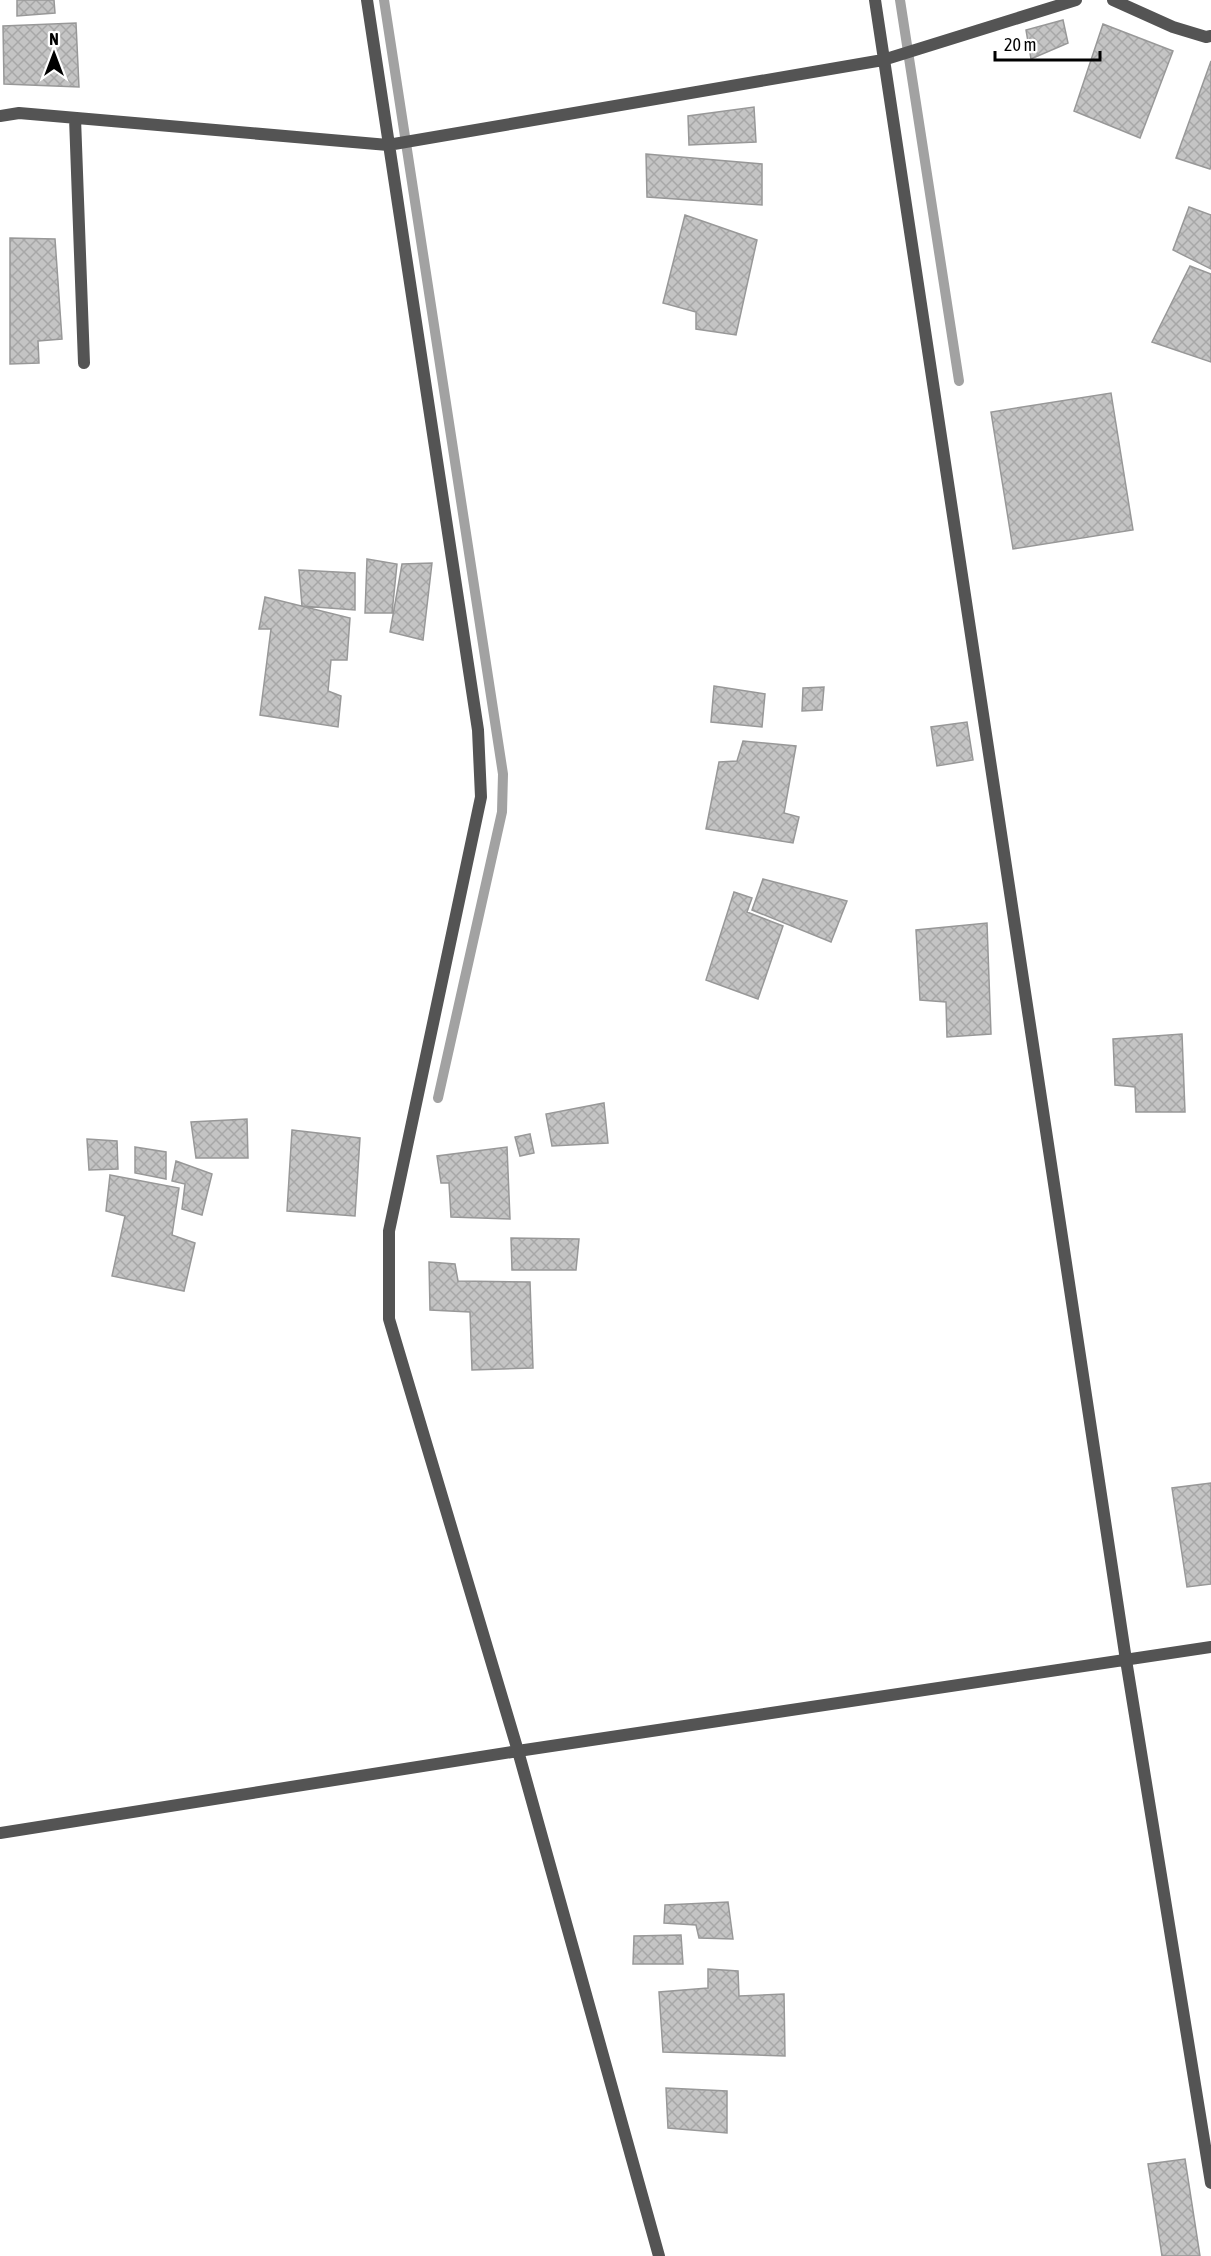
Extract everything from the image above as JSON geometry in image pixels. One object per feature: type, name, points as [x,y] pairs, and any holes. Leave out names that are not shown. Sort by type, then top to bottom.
[{"type":"street","points":[[367,0],[478,730],[481,798],[389,1231],[389,1319],[518,1751],[659,2256]]},
{"type":"street","points":[[875,0],[1126,1660],[1211,2183]]},
{"type":"street","points":[[0,116],[19,113],[388,145],[883,60],[1076,0]]},
{"type":"street","points":[[1113,0],[1173,27],[1206,37],[1211,36]]},
{"type":"street","points":[[75,118],[84,363]]},
{"type":"street","points":[[0,1833],[518,1751],[1211,1647]]},
{"type":"building","points":[[17,0],[54,0],[55,13],[17,16]]},
{"type":"building","points":[[1063,20],[1068,43],[1031,59],[1026,30]]},
{"type":"building","points":[[76,23],[79,87],[4,84],[3,26]]},
{"type":"building","points":[[1103,24],[1173,51],[1140,138],[1074,111]]},
{"type":"building","points":[[1211,61],[1211,166],[1210,169],[1176,158]]},
{"type":"building","points":[[754,107],[756,142],[689,145],[688,116]]},
{"type":"building","points":[[646,154],[762,164],[762,205],[647,197]]},
{"type":"building","points":[[1189,207],[1211,215],[1211,269],[1173,250]]},
{"type":"building","points":[[685,215],[757,240],[736,335],[696,329],[696,312],[663,303]]},
{"type":"building","points":[[10,238],[55,239],[62,339],[38,341],[39,363],[10,364]]},
{"type":"building","points":[[1190,266],[1211,274],[1211,362],[1152,342]]},
{"type":"building","points":[[1111,393],[1133,530],[1013,549],[991,412]]},
{"type":"building","points":[[367,559],[397,564],[392,613],[365,613]]},
{"type":"building","points":[[432,563],[423,640],[390,632],[402,564]]},
{"type":"building","points":[[299,570],[355,573],[355,610],[302,606]]},
{"type":"building","points":[[265,597],[350,618],[347,660],[331,660],[328,691],[341,696],[338,727],[260,715],[271,629],[259,629]]},
{"type":"building","points":[[714,686],[765,694],[762,727],[711,722]]},
{"type":"building","points":[[824,687],[822,710],[802,711],[803,688]]},
{"type":"building","points":[[967,722],[973,760],[937,766],[931,727]]},
{"type":"building","points":[[743,741],[796,746],[784,813],[799,817],[793,843],[706,829],[719,762],[737,761]]},
{"type":"building","points":[[763,879],[847,901],[831,942],[752,910]]},
{"type":"building","points":[[734,892],[752,898],[747,912],[783,926],[758,999],[706,980]]},
{"type":"building","points":[[987,923],[991,1034],[947,1037],[946,1002],[920,1000],[916,930]]},
{"type":"building","points":[[1182,1034],[1185,1112],[1136,1112],[1135,1087],[1115,1085],[1113,1039]]},
{"type":"building","points":[[604,1103],[608,1143],[552,1146],[546,1114]]},
{"type":"building","points":[[247,1119],[248,1158],[196,1158],[191,1122]]},
{"type":"building","points":[[292,1130],[360,1138],[355,1216],[287,1211]]},
{"type":"building","points":[[530,1134],[534,1153],[520,1156],[515,1137]]},
{"type":"building","points":[[87,1139],[117,1141],[118,1169],[89,1170]]},
{"type":"building","points":[[135,1147],[166,1152],[166,1179],[135,1173]]},
{"type":"building","points":[[507,1147],[510,1219],[451,1217],[449,1183],[441,1183],[437,1156]]},
{"type":"building","points":[[176,1161],[212,1174],[202,1215],[182,1209],[185,1184],[172,1181]]},
{"type":"building","points":[[110,1175],[179,1188],[172,1235],[195,1243],[184,1291],[112,1276],[125,1216],[106,1211]]},
{"type":"building","points":[[511,1238],[579,1239],[576,1270],[512,1270]]},
{"type":"building","points":[[429,1262],[455,1264],[458,1281],[530,1282],[533,1368],[472,1370],[470,1312],[430,1310]]},
{"type":"building","points":[[1211,1483],[1211,1584],[1187,1587],[1172,1488]]},
{"type":"building","points":[[728,1902],[733,1939],[699,1938],[696,1925],[664,1923],[665,1905]]},
{"type":"building","points":[[681,1935],[683,1964],[633,1964],[634,1936]]},
{"type":"building","points":[[708,1969],[738,1971],[739,1996],[784,1994],[785,2056],[663,2052],[659,1992],[708,1988]]},
{"type":"building","points":[[666,2088],[727,2091],[727,2133],[668,2128]]},
{"type":"building","points":[[1185,2159],[1200,2256],[1162,2256],[1148,2164]]},
{"type":"waterway","points":[[384,0],[503,774],[502,812],[438,1098]]},
{"type":"waterway","points":[[900,0],[959,381]]}]
